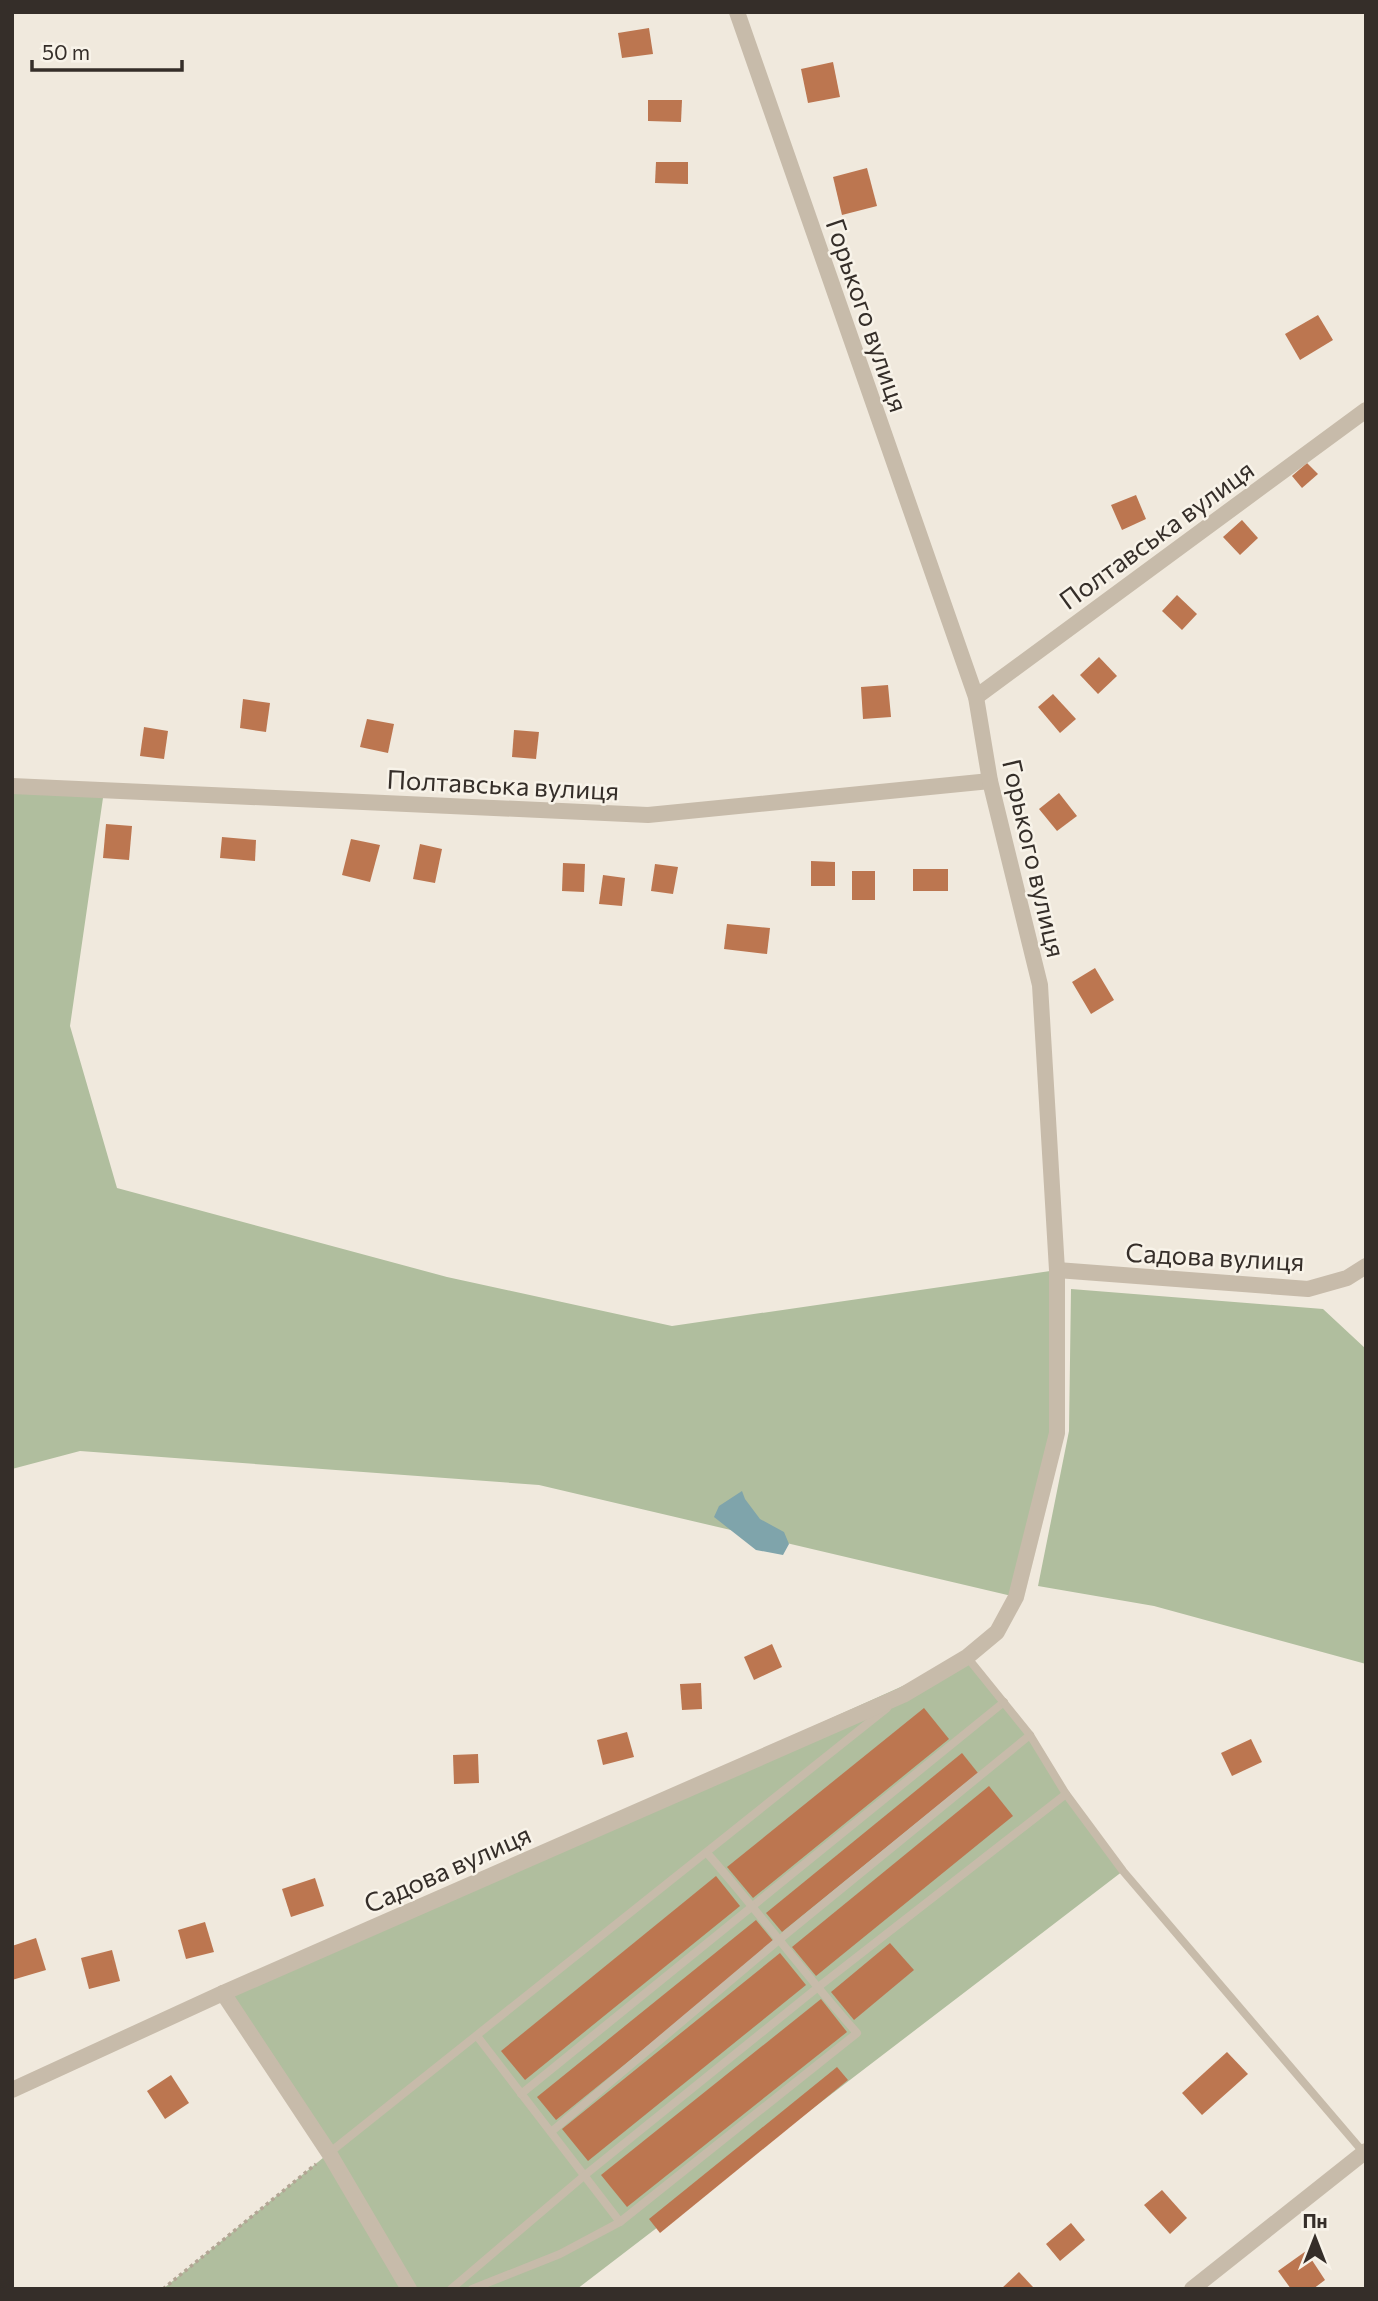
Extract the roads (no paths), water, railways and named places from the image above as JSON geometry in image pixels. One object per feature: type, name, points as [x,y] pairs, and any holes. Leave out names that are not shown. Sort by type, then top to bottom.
[{"type":"street","name":"Горького вулиця","points":[[737,12],[976,697],[990,781],[1040,985],[1057,1270],[1057,1433],[1016,1597],[997,1632],[967,1657],[903,1695]]},
{"type":"street","name":"Полтавська вулиця","points":[[976,697],[1366,410]]},
{"type":"street","name":"Полтавська вулиця","points":[[12,786],[648,815],[990,781]]},
{"type":"street","name":"Садова вулиця","points":[[1057,1270],[1308,1289],[1347,1278],[1366,1266]]},
{"type":"street","name":"Садова вулиця","points":[[12,2090],[223,1993],[903,1695]]},
{"type":"street","points":[[223,1993],[329,2152],[409,2289]]},
{"type":"street","points":[[1192,2289],[1365,2153]]},
{"type":"lane","points":[[967,1657],[1030,1735],[1066,1794],[1123,1871],[1365,2153]]},
{"type":"lane","points":[[329,2152],[903,1695]]},
{"type":"lane","points":[[521,2094],[1004,1702]]},
{"type":"lane","points":[[551,2132],[779,1940],[1030,1735]]},
{"type":"lane","points":[[451,2289],[585,2175],[817,1988],[1066,1794]]},
{"type":"lane","points":[[472,2289],[560,2254],[620,2222],[857,2033],[707,1853]]},
{"type":"lane","points":[[477,2036],[620,2222]]},
{"type":"water","points":[[742,1491],[760,1519],[784,1532],[789,1544],[783,1555],[756,1550],[714,1517],[719,1506]]}]
